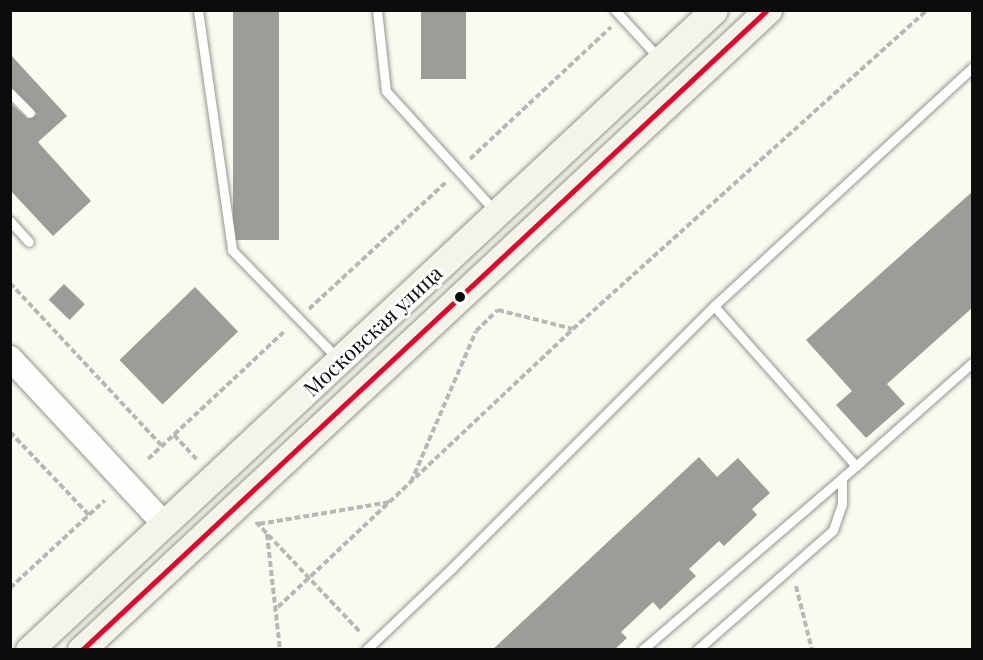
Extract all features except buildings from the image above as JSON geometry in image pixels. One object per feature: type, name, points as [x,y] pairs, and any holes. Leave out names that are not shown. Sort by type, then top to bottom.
[{"type":"main road","name":"Московская улица","points":[[29,650],[714,10]]},
{"type":"main road","name":"Московская улица","points":[[81,650],[768,10]]},
{"type":"main road","points":[[164,524],[188,549]]},
{"type":"street","points":[[10,358],[164,524]]},
{"type":"lane","points":[[198,10],[232,250],[339,360]]},
{"type":"lane","points":[[377,10],[386,91],[497,213]]},
{"type":"lane","points":[[619,14],[661,60]]},
{"type":"lane","points":[[369,647],[714,306],[972,68]]},
{"type":"lane","points":[[10,93],[30,113]]},
{"type":"lane","points":[[10,221],[30,242]]},
{"type":"lane","points":[[714,306],[856,466]]},
{"type":"lane","points":[[642,650],[972,363]]},
{"type":"lane","points":[[697,650],[833,530],[842,504],[842,478]]},
{"type":"path","points":[[278,607],[573,329],[927,10]]},
{"type":"path","points":[[148,459],[457,171],[619,14]]},
{"type":"path","points":[[10,283],[162,446]]},
{"type":"path","points":[[409,486],[476,331],[498,310],[573,329]]},
{"type":"path","points":[[10,432],[89,515]]},
{"type":"path","points":[[174,435],[199,461]]},
{"type":"path","points":[[10,588],[105,500]]},
{"type":"path","points":[[258,525],[391,502]]},
{"type":"path","points":[[249,515],[369,647]]},
{"type":"path","points":[[267,534],[278,607],[280,650]]},
{"type":"path","points":[[792,567],[812,650]]},
{"type":"transit line","points":[[82,650],[767,10]]}]
